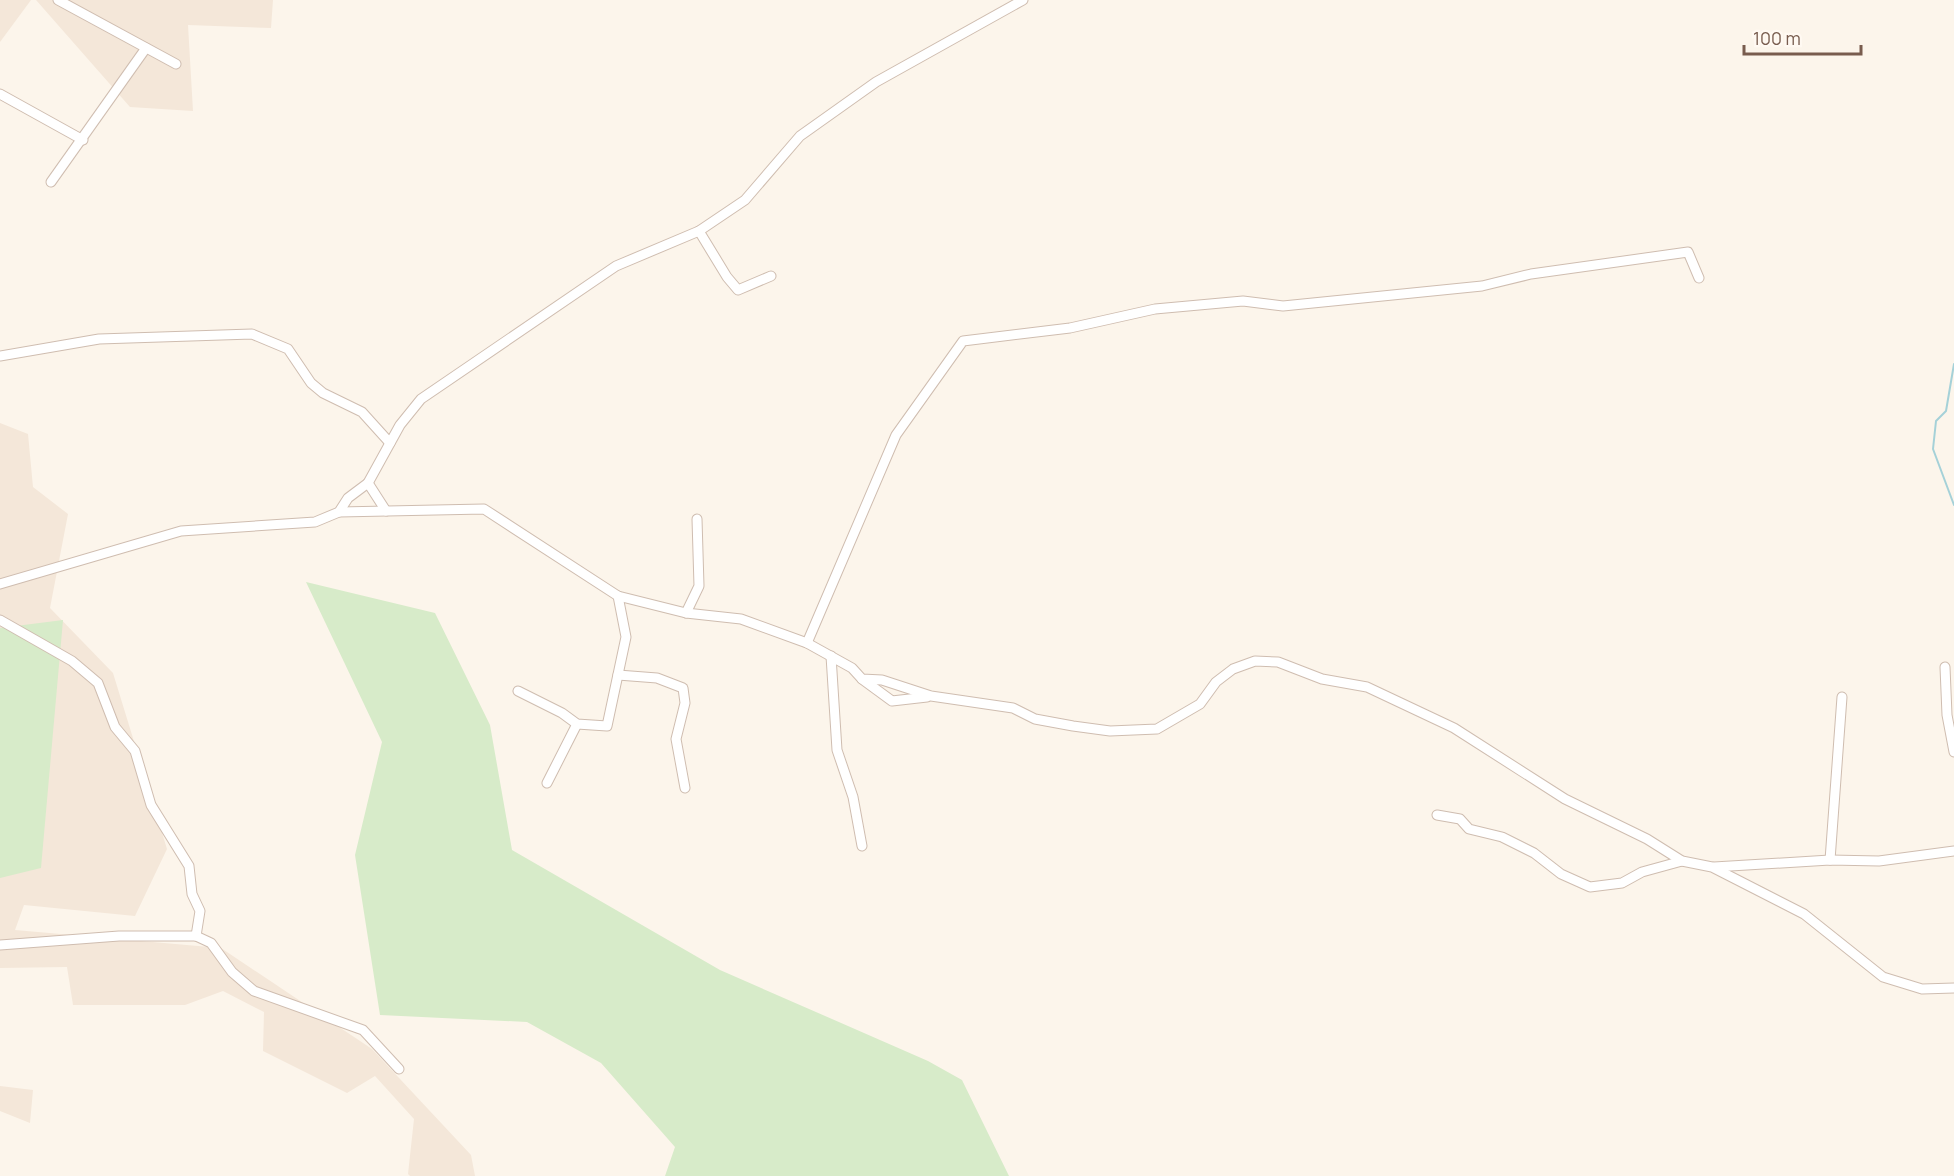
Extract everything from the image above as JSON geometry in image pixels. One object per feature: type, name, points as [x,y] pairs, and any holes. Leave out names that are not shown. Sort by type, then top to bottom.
[{"type":"street","points":[[58,0],[176,64]]},
{"type":"street","points":[[339,512],[348,498],[368,483],[390,443],[421,399],[616,266],[699,231],[745,200],[800,136],[876,82],[1023,0]]},
{"type":"street","points":[[51,183],[146,48]]},
{"type":"street","points":[[0,94],[83,140]]},
{"type":"street","points":[[699,231],[727,277],[738,290],[771,276]]},
{"type":"street","points":[[807,643],[896,435],[963,341],[1070,328],[1155,309],[1243,301],[1283,306],[1482,286],[1531,274],[1688,252],[1699,278]]},
{"type":"street","points":[[0,356],[99,339],[252,334],[288,349],[311,383],[323,393],[362,412],[390,443]]},
{"type":"street","points":[[368,483],[386,511]]},
{"type":"street","points":[[0,584],[181,531],[315,522],[339,512],[484,509],[618,596],[686,614],[741,619],[807,643],[852,669],[892,701],[931,696]]},
{"type":"street","points":[[686,614],[699,586],[697,519]]},
{"type":"street","points":[[518,691],[562,713],[577,724],[607,726],[626,637],[618,596]]},
{"type":"street","points":[[0,620],[72,661],[98,683],[115,727],[135,751],[151,805],[189,866],[192,894],[200,911],[196,936]]},
{"type":"street","points":[[831,656],[837,750],[853,797],[862,846]]},
{"type":"street","points":[[862,679],[882,680],[931,696],[1013,708],[1035,719],[1073,726],[1110,730],[1157,729],[1200,704],[1216,682],[1233,669],[1255,661],[1278,662],[1322,679],[1367,687],[1454,728],[1565,799],[1647,839],[1682,861],[1712,867],[1830,860],[1879,861],[1954,851]]},
{"type":"street","points":[[1945,667],[1947,715],[1954,752]]},
{"type":"street","points":[[618,675],[657,678],[683,688],[684,703],[676,739],[685,788]]},
{"type":"street","points":[[1830,860],[1842,697]]},
{"type":"street","points":[[547,783],[577,724]]},
{"type":"street","points":[[1437,815],[1460,819],[1468,829],[1502,837],[1534,853],[1561,874],[1590,887],[1622,883],[1642,872],[1682,861]]},
{"type":"street","points":[[1712,867],[1804,914],[1883,977],[1922,989],[1954,987]]},
{"type":"street","points":[[0,945],[119,936],[196,936],[211,943],[232,972],[254,991],[363,1030],[399,1069]]},
{"type":"shaded area","points":[[0,0],[31,0],[0,42]]},
{"type":"shaded area","points":[[36,0],[273,0],[271,28],[188,25],[193,111],[130,107]]},
{"type":"shaded area","points":[[0,423],[28,434],[33,487],[68,514],[50,608],[113,673],[167,849],[135,916],[24,905],[15,930],[221,948],[372,1049],[471,1155],[475,1176],[410,1176],[408,1174],[414,1119],[375,1076],[347,1093],[263,1051],[264,1012],[223,991],[185,1005],[73,1005],[67,967],[0,968]]},
{"type":"shaded area","points":[[0,1086],[33,1090],[30,1123],[0,1111]]},
{"type":"green space","points":[[306,582],[435,613],[490,725],[512,850],[720,970],[928,1061],[962,1080],[1009,1176],[665,1176],[675,1147],[601,1063],[527,1022],[380,1015],[355,855],[382,742]]},
{"type":"green space","points":[[63,620],[41,868],[0,878],[0,628]]},
{"type":"waterway","points":[[1954,364],[1946,411],[1936,421],[1933,449],[1954,505]]}]
